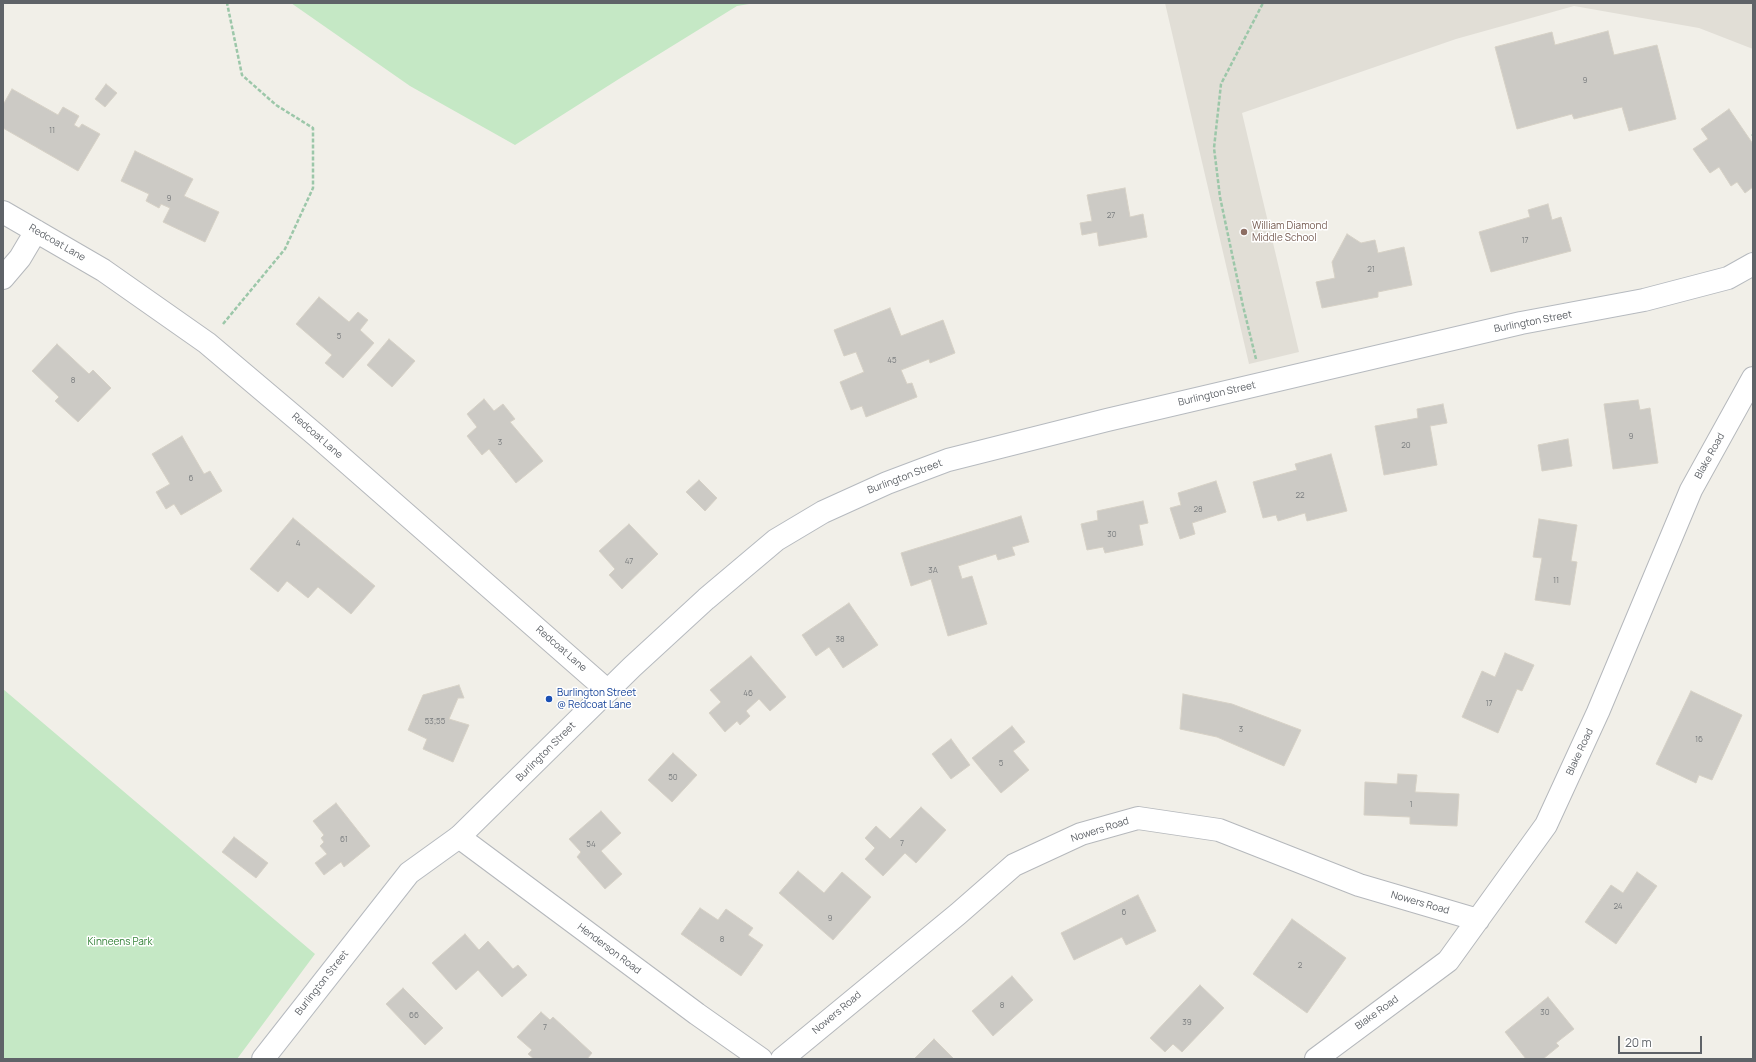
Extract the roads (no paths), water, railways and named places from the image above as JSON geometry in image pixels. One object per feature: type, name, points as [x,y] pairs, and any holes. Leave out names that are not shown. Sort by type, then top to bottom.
[{"type":"street","name":"Redcoat Lane","points":[[3,212],[103,270],[208,343],[323,441],[608,691]]},
{"type":"street","points":[[3,278],[20,258],[36,231]]},
{"type":"street","name":"Burlington Street","points":[[263,1059],[409,873],[459,837],[608,691],[706,599],[776,540],[823,512],[887,483],[948,460],[1521,323],[1644,300],[1728,278],[1753,264]]},
{"type":"street","name":"Blake Road","points":[[1316,1059],[1448,961],[1546,825],[1598,712],[1691,490],[1753,378]]},
{"type":"street","name":"Nowers Road","points":[[782,1059],[958,914],[1014,865],[1081,834],[1138,818],[1219,830],[1358,885],[1478,920]]},
{"type":"street","name":"Henderson Road","points":[[459,837],[691,1010],[761,1059]]},
{"type":"place","name":"William Diamond Middle School","points":[[1244,232]]},
{"type":"place","name":"Burlington Street @ Redcoat Lane","points":[[549,699]]},
{"type":"park label","name":"Kinneens Park","points":[[120,942]]}]
